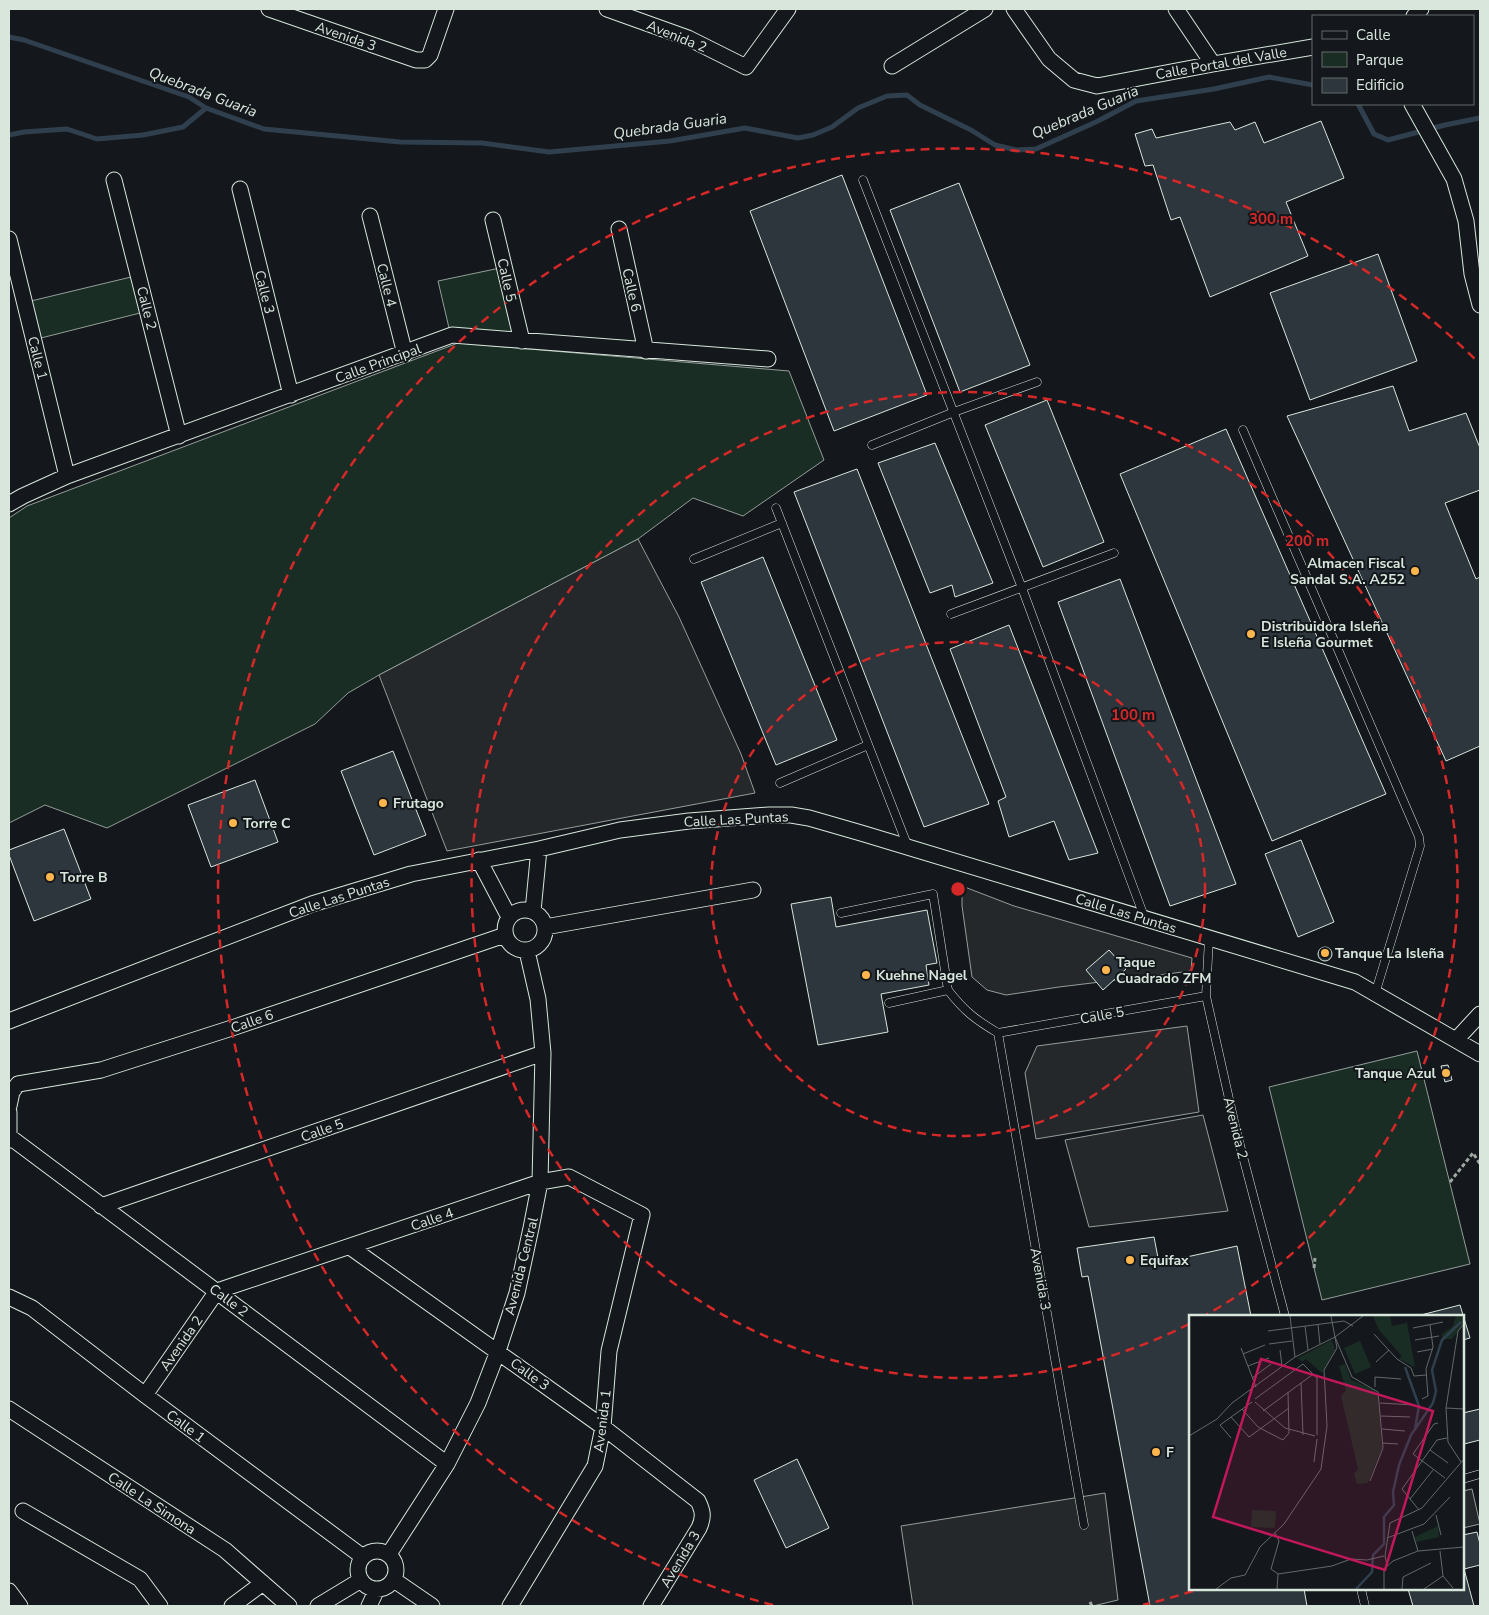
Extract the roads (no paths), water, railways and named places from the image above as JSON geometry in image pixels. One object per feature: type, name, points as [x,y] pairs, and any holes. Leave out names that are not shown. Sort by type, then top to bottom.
[{"type":"street","name":"Avenida 3","points":[[269,9],[416,60],[425,60],[430,55],[446,9]]},
{"type":"street","name":"Avenida 2","points":[[607,9],[688,38],[746,67],[788,9]]},
{"type":"street","points":[[892,66],[985,9]]},
{"type":"street","name":"Calle Portal del Valle","points":[[1014,9],[1049,59],[1074,80],[1097,86],[1312,47]]},
{"type":"street","points":[[1176,9],[1213,64]]},
{"type":"street","points":[[1413,106],[1454,179],[1466,221],[1472,274],[1480,305]]},
{"type":"street","name":"Calle 2","points":[[114,180],[179,436]]},
{"type":"street","name":"Calle 3","points":[[240,189],[291,395]]},
{"type":"street","name":"Calle 4","points":[[370,216],[405,354]]},
{"type":"street","name":"Calle 5","points":[[493,220],[522,341]]},
{"type":"street","name":"Calle 6","points":[[619,229],[646,351]]},
{"type":"street","name":"Calle 1","points":[[9,239],[68,476]]},
{"type":"street","name":"Calle Principal","points":[[9,504],[68,476],[405,354],[452,335],[768,359]]},
{"type":"street","name":"Calle Las Puntas","points":[[9,1021],[312,904],[411,874],[620,830],[689,821],[791,816],[809,818],[908,847],[1355,982],[1480,1054]]},
{"type":"street","points":[[533,911],[539,848]]},
{"type":"street","points":[[479,860],[509,917]]},
{"type":"street","points":[[545,927],[752,890]]},
{"type":"street","points":[[520,910],[533,911],[543,920],[545,934],[543,940],[538,946],[527,951],[519,950],[508,942],[505,935],[505,923],[509,917],[520,910]]},
{"type":"street","name":"Calle 6","points":[[9,1106],[12,1092],[18,1084],[101,1070],[244,1024],[505,935]]},
{"type":"street","name":"Avenida Central","points":[[389,1554],[447,1464],[478,1403],[498,1351],[516,1293],[532,1228],[540,1182],[543,1053],[538,1000],[527,951]]},
{"type":"street","points":[[1456,1040],[1480,1014]]},
{"type":"street","name":"Calle 5","points":[[101,1206],[543,1053]]},
{"type":"street","points":[[9,1112],[9,1138]]},
{"type":"street","name":"Calle 2","points":[[9,1138],[447,1464]]},
{"type":"street","name":"Calle 4","points":[[217,1291],[540,1182],[569,1177],[642,1215]]},
{"type":"street","name":"Avenida 1","points":[[510,1606],[595,1466],[603,1427],[609,1351],[642,1215]]},
{"type":"street","name":"Calle 3","points":[[350,1247],[603,1427],[698,1501],[702,1510]]},
{"type":"street","name":"Avenida 2","points":[[145,1395],[217,1291]]},
{"type":"street","name":"Calle 1","points":[[9,1296],[32,1308],[362,1557]]},
{"type":"street","name":"Calle La Simona","points":[[11,1414],[225,1550],[289,1606]]},
{"type":"street","name":"Avenida 3","points":[[651,1606],[699,1528],[703,1518],[702,1510]]},
{"type":"street","points":[[23,1511],[140,1579],[160,1606]]},
{"type":"street","points":[[375,1550],[381,1550],[389,1554],[397,1568],[394,1580],[389,1585],[377,1589],[370,1588],[361,1580],[358,1566],[362,1557],[375,1550]]},
{"type":"street","points":[[318,1606],[361,1580]]},
{"type":"street","points":[[394,1580],[432,1606]]},
{"type":"street","points":[[232,1606],[262,1583]]},
{"type":"street","points":[[369,1606],[377,1589]]},
{"type":"street","points":[[9,1591],[20,1606]]},
{"type":"lane","points":[[864,180],[1022,588],[1145,919]]},
{"type":"lane","points":[[872,445],[954,412],[1037,382]]},
{"type":"lane","points":[[1243,430],[1419,837],[1420,846],[1375,994]]},
{"type":"lane","points":[[776,508],[908,847]]},
{"type":"lane","points":[[694,559],[782,523]]},
{"type":"lane","points":[[951,614],[1114,554]]},
{"type":"lane","points":[[780,783],[868,745]]},
{"type":"lane","points":[[841,913],[932,894],[948,990],[977,1021],[998,1034]]},
{"type":"lane","name":"Avenida 2","points":[[1209,938],[1206,996],[1236,1130],[1285,1315]]},
{"type":"lane","points":[[890,1003],[948,990]]},
{"type":"lane","name":"Calle 5","points":[[998,1034],[1206,996]]},
{"type":"lane","name":"Avenida 3","points":[[998,1034],[1084,1525]]},
{"type":"lane","points":[[1464,1479],[1480,1474]]},
{"type":"lane","points":[[1361,1590],[1365,1606]]},
{"type":"waterway","name":"Quebrada Guaria","points":[[9,37],[24,40],[189,97],[206,108],[264,129],[400,142],[482,143],[549,152],[670,141],[745,128],[798,138],[813,135],[832,127],[858,108],[887,96],[907,95],[920,105],[971,130],[995,145],[1016,150],[1036,149],[1098,121],[1136,101],[1214,89],[1269,77],[1312,85]]},
{"type":"waterway","name":"Quebrada Guaria","points":[[1359,105],[1374,134],[1388,140],[1480,118]]},
{"type":"waterway","points":[[9,135],[67,129],[97,139],[143,135],[183,127],[206,108]]},
{"type":"place","name":"Almacen Fiscal Sandal S.A. A252","points":[[1415,571]]},
{"type":"place","name":"Distribuidora Isleña E Isleña Gourmet","points":[[1251,634]]},
{"type":"place","name":"Frutago","points":[[383,803]]},
{"type":"place","name":"Torre C","points":[[233,823]]},
{"type":"place","name":"Torre B","points":[[50,877]]},
{"type":"place","name":"Tanque La Isleña","points":[[1325,953]]},
{"type":"place","name":"Taque Cuadrado ZFM","points":[[1106,970]]},
{"type":"place","name":"Kuehne Nagel","points":[[866,975]]},
{"type":"place","name":"Tanque Azul","points":[[1446,1073]]},
{"type":"place","name":"Equifax","points":[[1130,1260]]},
{"type":"place","name":"F","points":[[1156,1452]]}]
